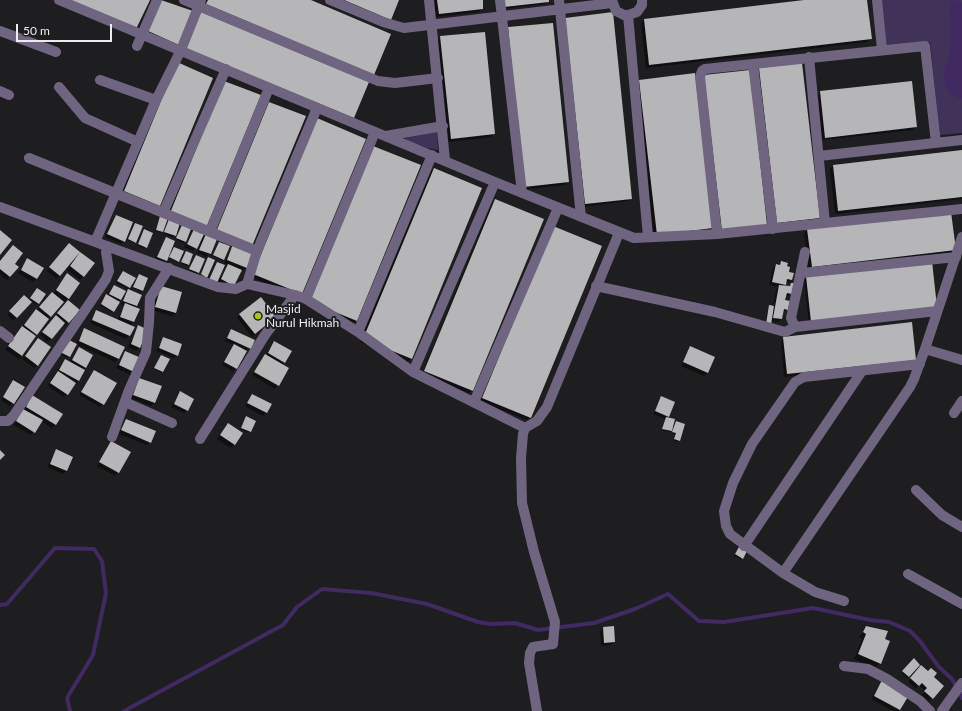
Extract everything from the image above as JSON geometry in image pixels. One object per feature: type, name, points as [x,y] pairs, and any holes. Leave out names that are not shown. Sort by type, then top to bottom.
[{"type":"street","points":[[59,0],[495,182],[634,238],[717,234],[962,209]]},
{"type":"street","points":[[137,46],[157,0]]},
{"type":"street","points":[[184,0],[200,3],[381,81],[395,83],[438,78]]},
{"type":"street","points":[[330,0],[383,22],[404,28],[502,15],[559,4],[612,1],[619,13],[628,15],[636,12],[642,5],[642,0]]},
{"type":"street","points":[[429,0],[443,126],[445,160]]},
{"type":"street","points":[[500,0],[522,193]]},
{"type":"street","points":[[877,0],[882,49]]},
{"type":"street","points":[[95,242],[156,100],[181,50],[200,3]]},
{"type":"street","points":[[559,4],[581,217]]},
{"type":"street","points":[[628,15],[648,237]]},
{"type":"street","points":[[0,31],[56,52]]},
{"type":"street","points":[[717,234],[701,74],[705,69],[882,49],[925,46],[936,143]]},
{"type":"street","points":[[809,57],[825,223]]},
{"type":"street","points":[[753,64],[773,229]]},
{"type":"street","points":[[162,213],[226,69]]},
{"type":"street","points":[[100,80],[156,100]]},
{"type":"street","points":[[59,87],[85,118],[138,142]]},
{"type":"street","points":[[210,232],[269,88]]},
{"type":"street","points":[[247,284],[257,252],[317,108]]},
{"type":"street","points":[[386,136],[443,126]]},
{"type":"street","points":[[306,299],[375,132]]},
{"type":"street","points":[[819,156],[962,140]]},
{"type":"street","points":[[358,332],[432,155]]},
{"type":"street","points":[[30,158],[116,195],[257,252]]},
{"type":"street","points":[[413,372],[495,182]]},
{"type":"street","points":[[0,207],[225,289],[236,289],[247,284],[306,299],[358,332],[413,372],[525,428]]},
{"type":"street","points":[[474,402],[558,208]]},
{"type":"street","points":[[525,428],[537,421],[547,407],[619,233]]},
{"type":"street","points":[[783,573],[905,395],[920,364],[962,237]]},
{"type":"street","points":[[0,421],[8,421],[14,415],[106,279],[108,271],[106,252],[107,246]]},
{"type":"street","points":[[795,327],[791,318],[802,273],[805,252]]},
{"type":"street","points":[[802,273],[956,257]]},
{"type":"street","points":[[112,437],[146,352],[150,298],[169,268]]},
{"type":"street","points":[[596,286],[715,312],[785,332],[795,327],[937,311]]},
{"type":"street","points":[[200,438],[265,334],[295,295]]},
{"type":"street","points":[[0,331],[10,338]]},
{"type":"street","points":[[925,349],[962,360]]},
{"type":"street","points":[[844,601],[815,592],[783,573],[744,546],[730,534],[726,526],[724,511],[726,502],[741,465],[766,422],[799,378],[920,364]]},
{"type":"street","points":[[744,546],[862,371]]},
{"type":"street","points":[[954,413],[962,401]]},
{"type":"street","points":[[125,402],[172,423]]},
{"type":"street","points":[[525,428],[521,458],[522,503],[534,552],[555,622],[555,636],[552,645],[533,647],[530,653],[529,663],[537,711]]},
{"type":"street","points":[[916,490],[942,515],[962,527]]},
{"type":"street","points":[[908,574],[962,604]]},
{"type":"street","points":[[844,666],[868,669],[887,679],[920,701],[930,711]]},
{"type":"street","points":[[944,707],[962,683]]},
{"type":"shaded area","points":[[880,0],[962,0],[962,133],[940,135],[930,42],[885,47]]},
{"type":"shaded area","points":[[954,0],[962,3],[962,99],[951,95],[945,84],[944,73],[951,48],[950,3]]},
{"type":"shaded area","points":[[437,132],[438,150],[404,140],[406,138]]},
{"type":"building","points":[[67,0],[150,0],[136,29]]},
{"type":"building","points":[[161,0],[193,11],[179,45],[148,31]]},
{"type":"building","points":[[208,0],[311,0],[391,34],[374,75],[206,4]]},
{"type":"building","points":[[344,0],[399,0],[391,20]]},
{"type":"building","points":[[437,0],[483,0],[483,9],[439,14]]},
{"type":"building","points":[[504,0],[549,0],[549,2],[504,7]]},
{"type":"building","points":[[804,0],[867,0],[872,39],[649,65],[644,19]]},
{"type":"building","points":[[201,12],[369,82],[354,118],[185,48]]},
{"type":"building","points":[[613,12],[632,199],[585,204],[565,18]]},
{"type":"building","points":[[553,23],[569,182],[524,187],[508,27]]},
{"type":"building","points":[[485,32],[495,134],[451,139],[440,36]]},
{"type":"building","points":[[177,62],[213,78],[160,206],[124,191]]},
{"type":"building","points":[[802,63],[820,218],[777,223],[759,68]]},
{"type":"building","points":[[750,70],[767,225],[722,231],[704,75]]},
{"type":"building","points":[[695,73],[713,228],[657,235],[639,80]]},
{"type":"building","points":[[224,81],[261,95],[206,228],[170,213]]},
{"type":"building","points":[[912,81],[917,127],[825,138],[820,91]]},
{"type":"building","points":[[269,102],[306,116],[252,246],[216,232]]},
{"type":"building","points":[[317,118],[366,139],[302,294],[253,274]]},
{"type":"building","points":[[373,146],[421,165],[357,321],[308,301]]},
{"type":"building","points":[[962,150],[962,197],[838,211],[833,165]]},
{"type":"building","points":[[434,168],[482,188],[412,359],[363,339]]},
{"type":"building","points":[[495,199],[544,219],[473,391],[424,371]]},
{"type":"building","points":[[951,212],[956,250],[812,267],[807,229]]},
{"type":"building","points":[[116,215],[133,222],[125,242],[107,234]]},
{"type":"building","points":[[160,216],[168,218],[163,232],[156,230]]},
{"type":"building","points":[[169,219],[180,223],[176,236],[164,232]]},
{"type":"building","points":[[135,223],[143,226],[136,243],[128,239]]},
{"type":"building","points":[[182,225],[191,229],[186,242],[176,238]]},
{"type":"building","points":[[553,226],[602,246],[531,418],[482,398]]},
{"type":"building","points":[[144,229],[153,233],[147,248],[138,244]]},
{"type":"building","points":[[194,229],[204,234],[197,249],[187,244]]},
{"type":"building","points":[[0,230],[12,240],[0,255]]},
{"type":"building","points":[[206,234],[217,239],[211,254],[199,250]]},
{"type":"building","points":[[166,237],[175,241],[167,261],[157,257]]},
{"type":"building","points":[[219,242],[230,246],[224,260],[213,255]]},
{"type":"building","points":[[69,243],[80,252],[60,276],[49,267]]},
{"type":"building","points":[[233,244],[253,252],[247,268],[227,260]]},
{"type":"building","points":[[13,245],[23,253],[15,264],[19,267],[10,277],[0,269],[0,261]]},
{"type":"building","points":[[174,247],[184,251],[179,262],[169,257]]},
{"type":"building","points":[[186,251],[193,254],[189,265],[181,262]]},
{"type":"building","points":[[80,252],[95,263],[84,277],[70,266]]},
{"type":"building","points":[[196,255],[205,259],[199,273],[189,269]]},
{"type":"building","points":[[208,257],[215,260],[207,278],[201,274]]},
{"type":"building","points":[[27,258],[44,268],[37,279],[21,270]]},
{"type":"building","points":[[781,261],[788,263],[787,266],[790,267],[789,272],[794,273],[792,280],[787,279],[786,285],[772,282],[776,264],[780,265]]},
{"type":"building","points":[[932,261],[937,307],[811,322],[806,276]]},
{"type":"building","points":[[217,262],[225,265],[217,283],[209,280]]},
{"type":"building","points":[[228,264],[242,270],[234,286],[221,279]]},
{"type":"building","points":[[123,271],[136,278],[130,288],[117,281]]},
{"type":"building","points":[[67,273],[80,283],[69,299],[56,290]]},
{"type":"building","points":[[139,274],[148,278],[143,291],[133,287]]},
{"type":"building","points":[[791,283],[794,283],[792,294],[787,293],[785,300],[790,301],[788,310],[784,309],[782,319],[773,318],[779,285],[790,286]]},
{"type":"building","points":[[114,285],[126,291],[121,300],[109,294]]},
{"type":"building","points":[[161,286],[182,292],[176,313],[155,307]]},
{"type":"building","points":[[37,288],[46,294],[39,304],[30,298]]},
{"type":"building","points":[[128,289],[142,295],[137,306],[123,301]]},
{"type":"building","points":[[52,292],[64,302],[51,317],[39,307]]},
{"type":"building","points":[[106,294],[120,302],[114,312],[101,304]]},
{"type":"building","points":[[24,295],[32,302],[17,318],[9,311]]},
{"type":"building","name":"Masjid Nurul Hikmah","points":[[261,297],[276,317],[255,334],[239,314]]},
{"type":"building","points":[[68,300],[80,310],[69,323],[57,313]]},
{"type":"building","points":[[125,303],[140,309],[134,322],[120,317]]},
{"type":"building","points":[[769,305],[774,306],[771,325],[766,324]]},
{"type":"building","points":[[36,309],[49,319],[37,335],[24,325]]},
{"type":"building","points":[[96,310],[135,327],[130,336],[92,320]]},
{"type":"building","points":[[56,315],[65,323],[52,339],[42,332]]},
{"type":"building","points":[[912,322],[916,360],[787,374],[783,337]]},
{"type":"building","points":[[138,325],[148,330],[140,348],[131,344]]},
{"type":"building","points":[[22,326],[36,336],[22,356],[8,346]]},
{"type":"building","points":[[84,328],[125,347],[119,359],[79,341]]},
{"type":"building","points":[[231,329],[255,340],[251,349],[227,338]]},
{"type":"building","points":[[163,337],[182,344],[178,356],[159,348]]},
{"type":"building","points":[[38,338],[51,347],[38,366],[25,356]]},
{"type":"building","points":[[67,339],[77,344],[70,357],[60,352]]},
{"type":"building","points":[[274,341],[292,351],[285,363],[268,353]]},
{"type":"building","points":[[234,344],[247,351],[237,369],[224,362]]},
{"type":"building","points":[[690,346],[715,357],[708,373],[683,362]]},
{"type":"building","points":[[79,347],[93,355],[86,368],[72,360]]},
{"type":"building","points":[[125,351],[141,358],[134,372],[119,365]]},
{"type":"building","points":[[265,354],[289,368],[279,386],[254,372]]},
{"type":"building","points":[[161,355],[170,359],[163,372],[154,368]]},
{"type":"building","points":[[65,359],[85,370],[79,381],[59,370]]},
{"type":"building","points":[[94,370],[117,383],[104,405],[81,392]]},
{"type":"building","points":[[58,371],[76,383],[68,395],[50,383]]},
{"type":"building","points":[[139,378],[162,386],[155,403],[133,395]]},
{"type":"building","points":[[13,380],[25,387],[14,404],[3,397]]},
{"type":"building","points":[[180,391],[194,399],[188,411],[174,404]]},
{"type":"building","points":[[252,394],[272,404],[267,413],[247,403]]},
{"type":"building","points":[[32,395],[63,414],[56,425],[26,407]]},
{"type":"building","points":[[661,396],[675,402],[669,417],[655,411]]},
{"type":"building","points":[[23,409],[43,420],[35,433],[16,421]]},
{"type":"building","points":[[246,416],[256,421],[251,432],[241,428]]},
{"type":"building","points":[[666,417],[675,419],[672,431],[662,429]]},
{"type":"building","points":[[126,419],[156,431],[151,443],[121,430]]},
{"type":"building","points":[[676,421],[685,424],[680,441],[674,439],[676,433],[672,432]]},
{"type":"building","points":[[228,423],[243,433],[235,445],[220,435]]},
{"type":"building","points":[[111,441],[131,452],[119,473],[99,462]]},
{"type":"building","points":[[56,449],[73,457],[67,471],[50,464]]},
{"type":"building","points":[[0,450],[5,455],[0,460]]},
{"type":"building","points":[[739,547],[747,551],[743,559],[735,554]]},
{"type":"building","points":[[614,626],[615,642],[604,643],[603,627]]},
{"type":"building","points":[[866,626],[888,631],[885,639],[890,641],[881,664],[858,654],[866,634],[863,632]]},
{"type":"building","points":[[914,658],[920,665],[909,677],[902,671]]},
{"type":"building","points":[[921,665],[928,671],[931,668],[937,673],[934,677],[944,686],[933,699],[924,691],[927,688],[922,683],[919,686],[910,678]]},
{"type":"building","points":[[882,680],[909,695],[900,710],[874,696]]},
{"type":"waterway","points":[[0,605],[7,604],[55,548],[94,549],[102,561],[106,593],[93,655],[67,698],[70,711]]},
{"type":"waterway","points":[[124,711],[283,625],[297,607],[322,589],[371,593],[427,604],[478,622],[491,624],[515,623],[538,630],[594,623],[635,609],[668,594],[699,621],[724,622],[813,608],[870,620],[889,622],[910,631],[919,640],[939,667],[952,679],[962,698]]},
{"type":"place","name":"Masjid Nurul Hikmah","points":[[258,316]]}]
